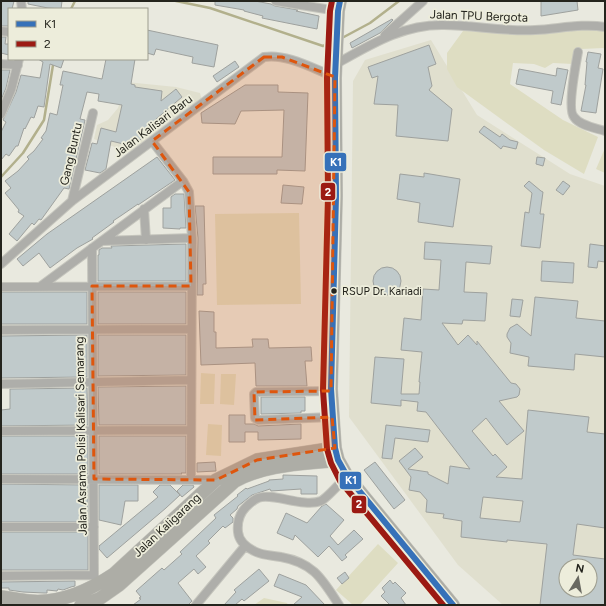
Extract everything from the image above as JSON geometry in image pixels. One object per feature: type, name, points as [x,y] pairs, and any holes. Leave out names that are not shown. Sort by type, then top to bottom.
[{"type":"highway","points":[[338,12],[336,50],[336,196],[331,391],[336,454],[347,476],[453,605]]},
{"type":"highway","name":"Jalan Kaligarang","points":[[81,605],[99,599],[119,585],[216,480],[257,460],[336,454]]},
{"type":"highway","name":"Jalan Kaligarang","points":[[1,597],[30,601],[55,599],[75,594],[96,580],[114,574],[157,543],[235,481],[246,475],[265,469],[336,454]]},
{"type":"street","points":[[276,1],[338,12]]},
{"type":"street","points":[[380,39],[423,1]]},
{"type":"street","name":"Jalan TPU Bergota","points":[[336,70],[380,39],[418,27],[443,25],[535,30],[583,25],[605,27]]},
{"type":"street","points":[[578,52],[571,111],[573,117],[580,123],[605,131]]},
{"type":"street","name":"Jalan Kalisari Baru","points":[[1,264],[72,201],[264,57],[282,57],[336,70]]},
{"type":"street","points":[[1,64],[18,62],[11,90],[1,114]]},
{"type":"street","name":"Gang Buntu","points":[[72,201],[93,112]]},
{"type":"street","points":[[152,141],[183,181],[189,192],[192,238],[190,329],[191,480]]},
{"type":"street","points":[[41,286],[183,181]]},
{"type":"street","points":[[144,210],[146,240]]},
{"type":"street","points":[[102,241],[192,238]]},
{"type":"street","name":"Jalan Asrama Polisi Kalisari Semarang","points":[[92,248],[94,527],[96,580]]},
{"type":"street","points":[[1,286],[191,286]]},
{"type":"street","points":[[1,330],[190,329]]},
{"type":"street","points":[[1,384],[191,380]]},
{"type":"street","points":[[331,391],[256,392],[254,394],[255,418],[258,420],[332,417]]},
{"type":"street","points":[[1,431],[191,430]]},
{"type":"street","points":[[339,605],[322,578],[313,569],[299,562],[281,557],[261,555],[245,546],[238,537],[237,525],[240,512],[258,498],[265,497],[308,503],[321,500],[347,476]]},
{"type":"street","points":[[1,479],[216,480]]},
{"type":"street","points":[[1,527],[94,527]]},
{"type":"street","points":[[196,605],[245,546]]},
{"type":"street","points":[[1,576],[96,580]]},
{"type":"highlighted area","points":[[264,57],[282,57],[335,77],[331,391],[254,392],[255,420],[332,417],[335,448],[257,460],[216,480],[94,479],[92,286],[191,286],[189,192],[152,141]]},
{"type":"shaded area","points":[[600,28],[605,29],[605,49],[582,49],[573,64],[553,63],[545,68],[534,64],[513,63],[510,84],[563,120],[598,137],[584,174],[544,150],[457,87],[447,69],[447,53],[463,31],[544,34]]},
{"type":"shaded area","points":[[431,40],[477,115],[570,174],[605,186],[605,605],[503,605],[458,565],[349,417],[353,81],[365,60]]},
{"type":"shaded area","points":[[126,82],[176,87],[200,93],[202,100],[135,155],[94,139],[97,125],[108,120],[118,108]]},
{"type":"shaded area","points":[[605,148],[605,173],[596,169]]},
{"type":"shaded area","points":[[299,213],[301,304],[217,305],[215,214]]},
{"type":"shaded area","points":[[201,373],[215,374],[214,404],[200,404]]},
{"type":"shaded area","points":[[221,374],[236,374],[234,405],[220,404]]},
{"type":"shaded area","points":[[208,424],[222,425],[221,456],[206,455]]},
{"type":"shaded area","points":[[378,544],[398,563],[360,605],[353,605],[336,590]]},
{"type":"shaded area","points":[[264,598],[287,603],[288,605],[254,605]]},
{"type":"building","points":[[1,1],[14,1],[12,8],[8,8],[8,26],[1,26]]},
{"type":"building","points":[[28,1],[62,1],[61,8],[48,8],[28,4]]},
{"type":"building","points":[[215,1],[255,1],[298,10],[296,11],[319,16],[317,29],[262,18],[263,16],[244,10],[215,5]]},
{"type":"building","points":[[541,1],[577,1],[578,10],[541,16]]},
{"type":"building","points":[[392,19],[393,20],[380,33],[352,48],[350,43]]},
{"type":"building","points":[[148,30],[218,45],[214,67],[192,63],[193,57],[156,49],[154,55],[148,53]]},
{"type":"building","points":[[1,37],[6,37],[5,44],[8,44],[8,55],[1,53]]},
{"type":"building","points":[[429,45],[436,64],[428,67],[432,86],[429,90],[452,109],[448,141],[396,136],[398,105],[374,104],[378,76],[372,78],[368,67]]},
{"type":"building","points":[[588,52],[601,54],[598,68],[603,69],[596,113],[581,111],[586,85],[586,62]]},
{"type":"building","points":[[40,60],[64,60],[61,68],[50,64],[44,107],[38,106],[34,118],[31,117],[25,129],[24,128],[18,146],[16,146],[9,156],[6,154],[1,160],[1,132],[6,122],[3,120],[16,92],[21,75],[40,78],[43,62]]},
{"type":"building","points":[[106,60],[135,60],[131,84],[135,85],[135,87],[162,91],[161,101],[176,89],[182,97],[155,120],[153,130],[132,146],[111,141],[106,169],[100,173],[85,170],[92,143],[97,144],[101,128],[116,132],[122,105],[98,101],[99,94],[87,92],[80,119],[85,120],[69,189],[64,188],[41,220],[39,219],[34,225],[32,223],[17,241],[9,234],[24,216],[18,212],[19,210],[5,193],[11,188],[5,181],[18,171],[29,159],[27,157],[34,151],[43,139],[41,138],[46,131],[50,113],[57,115],[63,85],[60,85],[63,71],[102,79]]},
{"type":"building","points":[[235,61],[239,67],[217,82],[213,76]]},
{"type":"building","points":[[557,68],[568,70],[561,105],[551,103],[553,91],[516,84],[519,69],[556,76]]},
{"type":"building","points":[[1,70],[10,70],[6,88],[1,100]]},
{"type":"building","points":[[245,85],[278,85],[278,92],[308,93],[305,171],[277,170],[277,174],[213,174],[213,157],[282,157],[284,110],[241,111],[235,124],[202,123],[201,113]]},
{"type":"building","points":[[484,126],[500,137],[502,134],[510,140],[518,142],[516,149],[503,146],[501,149],[479,132]]},
{"type":"building","points":[[157,157],[175,180],[113,221],[114,222],[92,238],[93,239],[77,248],[50,268],[39,253],[23,266],[17,259],[47,234]]},
{"type":"building","points":[[537,157],[545,158],[543,166],[536,164]]},
{"type":"building","points":[[424,173],[460,179],[453,227],[418,222],[420,203],[397,199],[400,174],[424,177]]},
{"type":"building","points":[[529,181],[543,192],[540,214],[544,214],[540,248],[521,246],[525,212],[529,213],[532,193],[524,186]]},
{"type":"building","points":[[563,181],[570,186],[563,195],[556,190]]},
{"type":"building","points":[[283,185],[304,187],[302,204],[281,203]]},
{"type":"building","points":[[175,194],[184,194],[186,228],[163,228],[163,208],[171,208],[171,197]]},
{"type":"building","points":[[195,206],[204,206],[206,284],[203,284],[203,295],[197,295],[198,238]]},
{"type":"building","points":[[425,242],[492,246],[490,264],[466,262],[464,292],[487,293],[485,321],[463,320],[462,324],[442,323],[458,345],[468,335],[477,345],[477,341],[511,383],[516,384],[520,389],[517,397],[499,401],[524,431],[507,445],[486,418],[472,431],[493,456],[495,454],[507,467],[496,477],[522,479],[528,410],[589,417],[587,432],[605,434],[605,528],[577,524],[573,555],[597,558],[558,558],[558,598],[598,598],[598,558],[605,559],[605,605],[540,605],[547,544],[507,540],[507,542],[461,537],[462,521],[443,518],[444,514],[426,512],[427,500],[420,492],[409,490],[411,477],[399,461],[415,448],[423,457],[408,469],[428,472],[428,474],[448,484],[450,466],[470,469],[426,412],[417,411],[418,402],[401,400],[401,406],[371,403],[375,357],[404,359],[401,394],[419,394],[422,352],[401,350],[404,318],[421,320],[423,289],[439,290],[441,260],[424,259]],"holes":[[[483,497],[523,501],[520,522],[480,518]]]},
{"type":"building","points":[[186,244],[186,281],[98,281],[98,255],[99,250],[102,248],[112,248],[111,246]]},
{"type":"building","points":[[590,244],[605,246],[605,262],[598,261],[597,268],[588,267]]},
{"type":"building","points":[[542,261],[574,263],[573,283],[541,281]]},
{"type":"building","points":[[387,267],[397,271],[401,281],[397,291],[387,295],[377,291],[373,281],[377,271]]},
{"type":"building","points":[[1,292],[87,292],[87,324],[1,324]]},
{"type":"building","points":[[98,292],[186,292],[186,324],[98,324]]},
{"type":"building","points":[[535,297],[578,301],[576,318],[605,321],[605,357],[575,354],[574,370],[528,366],[529,357],[510,353],[511,343],[507,337],[507,334],[510,328],[517,324],[531,336]]},
{"type":"building","points":[[512,299],[523,300],[520,317],[510,316]]},
{"type":"building","points":[[199,311],[214,312],[216,348],[253,347],[252,339],[268,339],[269,348],[311,347],[312,361],[305,361],[307,386],[256,386],[255,363],[201,365]]},
{"type":"building","points":[[87,335],[87,377],[1,378],[1,336]]},
{"type":"building","points":[[98,335],[186,335],[186,375],[98,376]]},
{"type":"building","points":[[186,386],[186,425],[99,425],[98,387]]},
{"type":"building","points":[[87,388],[88,425],[1,426],[1,410],[10,409],[10,389]]},
{"type":"building","points":[[261,397],[305,397],[305,411],[301,411],[301,413],[261,414]]},
{"type":"building","points":[[229,415],[245,415],[245,424],[254,424],[258,426],[301,424],[301,439],[258,440],[258,432],[245,432],[245,442],[229,442]]},
{"type":"building","points":[[386,425],[430,430],[428,442],[395,438],[392,459],[382,458]]},
{"type":"building","points":[[1,436],[88,436],[88,474],[1,474]]},
{"type":"building","points":[[99,436],[186,436],[186,473],[99,474]]},
{"type":"building","points":[[215,462],[216,471],[197,472],[197,463]]},
{"type":"building","points":[[375,462],[405,500],[394,509],[364,470]]},
{"type":"building","points":[[283,475],[317,476],[317,494],[301,494],[301,489],[271,491],[270,489],[252,495],[238,506],[237,509],[230,515],[233,518],[233,522],[225,528],[223,526],[208,541],[210,543],[196,556],[206,567],[198,574],[194,569],[178,583],[192,601],[188,605],[133,605],[141,599],[136,591],[162,568],[164,570],[182,554],[180,552],[216,518],[214,515],[238,496],[237,495],[246,488],[247,489],[269,480],[283,479]]},
{"type":"building","points":[[1,484],[88,485],[88,522],[1,522]]},
{"type":"building","points":[[99,485],[138,485],[138,501],[125,501],[121,525],[99,520]]},
{"type":"building","points":[[160,485],[170,485],[180,495],[107,558],[99,549],[99,546],[158,497],[153,492]]},
{"type":"building","points":[[183,485],[193,485],[194,487],[182,497],[177,491]]},
{"type":"building","points":[[326,504],[344,520],[330,536],[338,545],[354,530],[363,539],[345,555],[347,557],[342,561],[329,546],[318,557],[295,535],[293,540],[277,533],[286,513],[307,523],[322,506]]},
{"type":"building","points":[[1,532],[88,532],[88,570],[1,570]]},
{"type":"building","points":[[259,569],[269,581],[244,601],[242,599],[235,605],[224,605],[236,592],[234,590]]},
{"type":"building","points":[[345,572],[349,578],[342,584],[337,578]]},
{"type":"building","points":[[279,574],[306,585],[325,605],[293,605],[302,597],[274,586]]},
{"type":"building","points":[[390,580],[393,584],[395,582],[406,593],[401,598],[406,605],[390,605],[381,596],[385,592],[382,588]]},
{"type":"building","points":[[75,581],[75,586],[63,590],[58,589],[57,591],[47,590],[47,593],[23,592],[9,590],[9,588],[1,588],[1,582]]},
{"type":"waterway","points":[[72,8],[75,1]]},
{"type":"waterway","points":[[176,1],[210,8],[323,46],[332,42]]},
{"type":"waterway","points":[[342,38],[370,23],[399,1]]},
{"type":"waterway","points":[[1,177],[23,153],[44,120],[54,60]]},
{"type":"transit line","name":"2","points":[[332,1],[330,11],[327,78],[328,196],[323,390],[327,449],[331,463],[340,481],[443,605]]},
{"type":"transit line","name":"K1","points":[[340,1],[338,11],[335,78],[336,196],[331,389],[335,448],[338,460],[347,476],[453,605]]},
{"type":"place","name":"RSUP Dr. Kariadi","points":[[334,291]]}]
